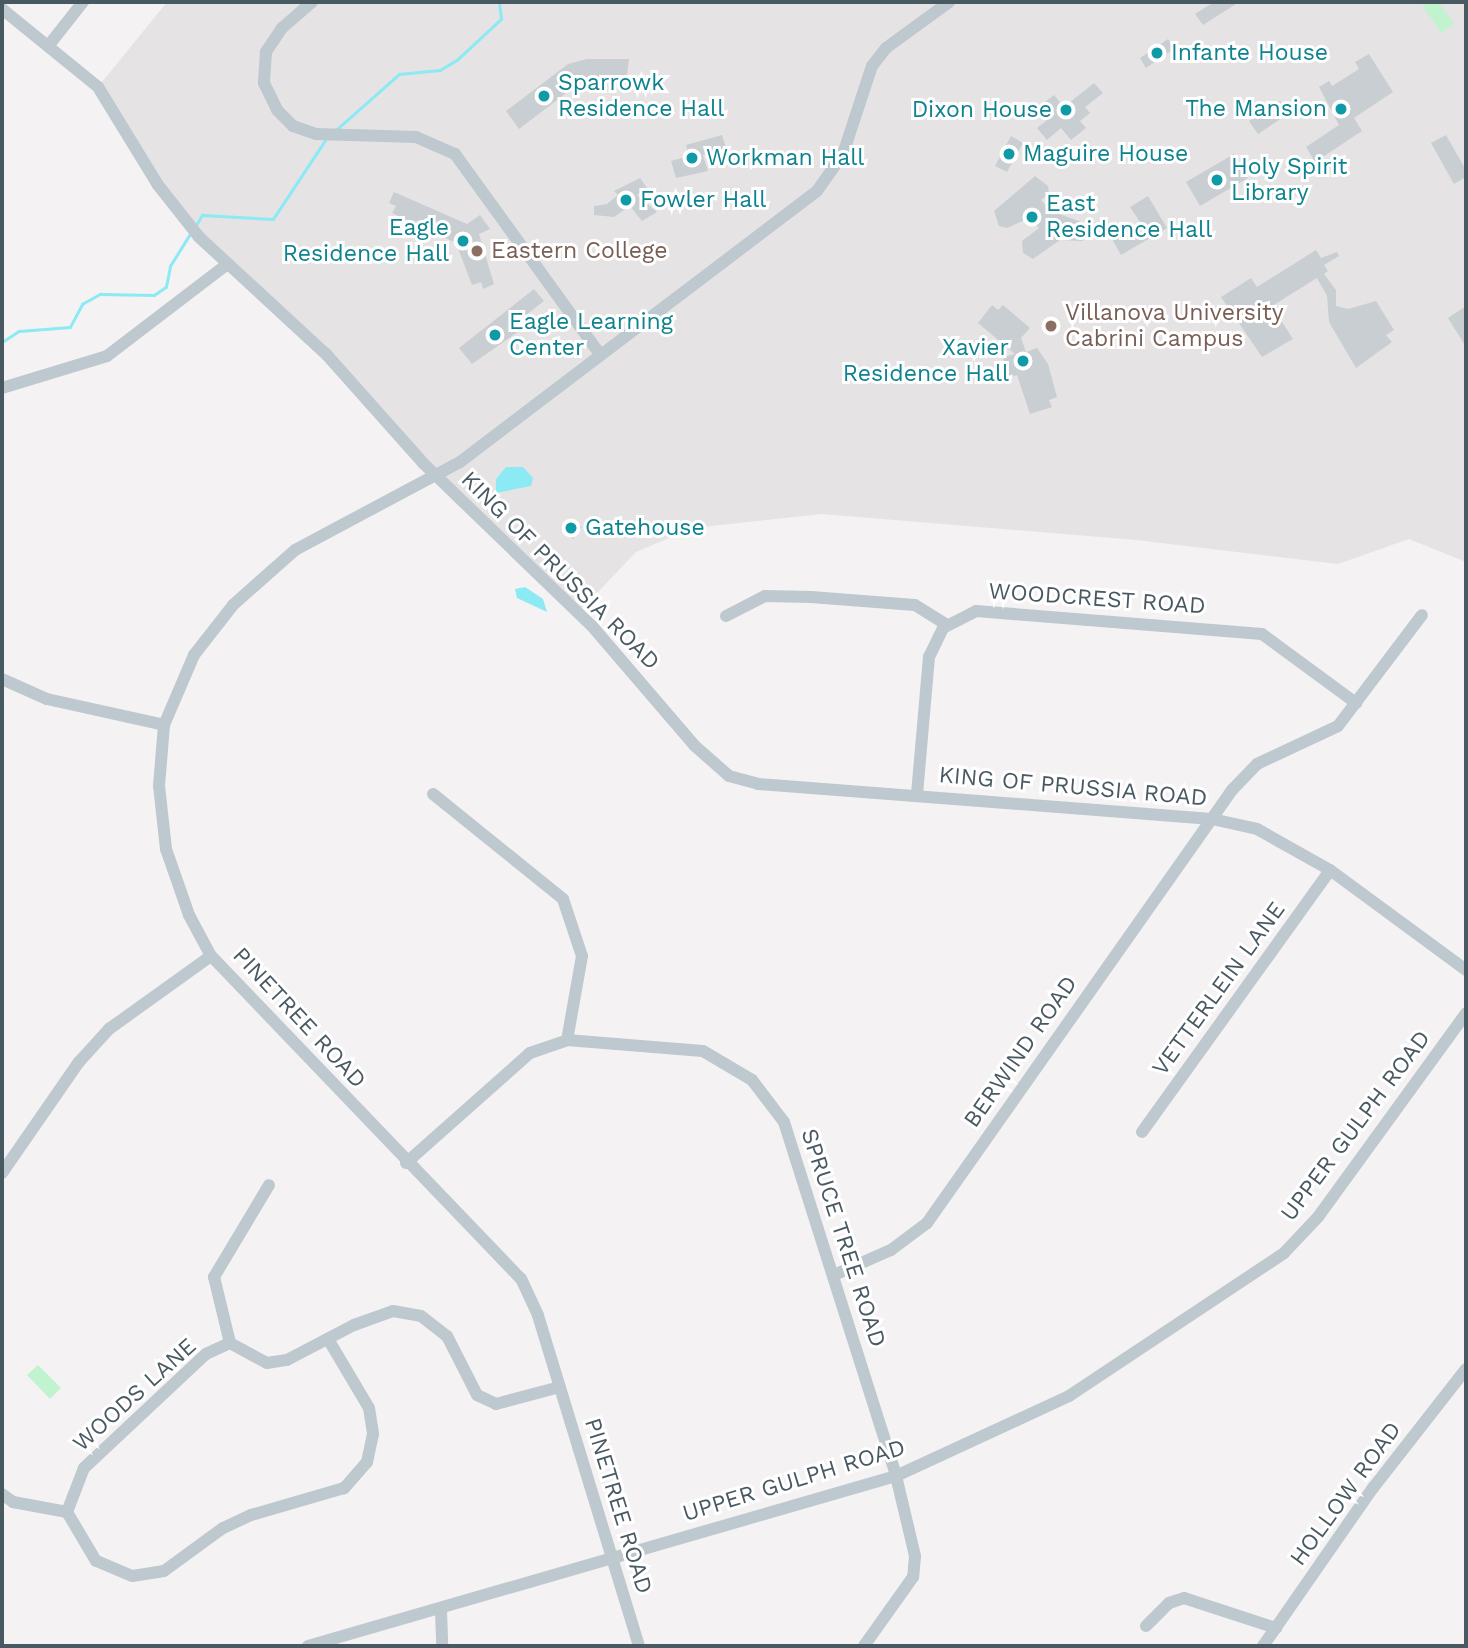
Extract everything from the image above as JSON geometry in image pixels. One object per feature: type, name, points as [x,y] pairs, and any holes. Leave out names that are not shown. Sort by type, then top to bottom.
[{"type":"street","points":[[49,45],[83,2]]},
{"type":"street","points":[[312,2],[282,28],[267,52],[264,83],[276,110],[293,126],[316,134],[416,137],[455,153],[598,353]]},
{"type":"street","name":"PINETREE ROAD","points":[[639,1646],[560,1387],[521,1279],[498,1249],[406,1163],[211,956],[189,915],[166,849],[159,786],[164,725],[194,655],[233,605],[295,550],[436,475],[817,191],[843,154],[872,66],[886,48],[950,2]]},
{"type":"street","name":"KING OF PRUSSIA ROAD","points":[[2,9],[97,87],[189,225],[226,265],[326,354],[436,475],[600,634],[695,746],[729,776],[777,786],[917,794],[1212,819],[1257,829],[1330,870],[1466,970]]},
{"type":"street","points":[[2,388],[107,356],[226,265]]},
{"type":"street","points":[[726,616],[765,596],[811,597],[915,605],[947,625],[929,657],[917,794]]},
{"type":"street","name":"WOODCREST ROAD","points":[[947,625],[991,610],[1262,634],[1356,703]]},
{"type":"street","name":"BERWIND ROAD","points":[[834,1275],[891,1250],[927,1223],[1212,819],[1257,764],[1324,736],[1356,703],[1422,615]]},
{"type":"street","points":[[2,679],[47,699],[164,725]]},
{"type":"street","points":[[433,794],[563,900],[582,956],[567,1040]]},
{"type":"street","name":"VETTERLEIN LANE","points":[[1142,1132],[1330,870]]},
{"type":"street","points":[[2,1173],[79,1062],[109,1029],[211,956]]},
{"type":"street","name":"UPPER GULPH ROAD","points":[[308,1646],[441,1610],[610,1556],[896,1476],[1069,1395],[1271,1264],[1318,1217],[1466,1013]]},
{"type":"street","name":"SPRUCE TREE ROAD","points":[[406,1163],[530,1053],[567,1040],[703,1051],[752,1080],[784,1122],[896,1476],[915,1556],[913,1577],[864,1646]]},
{"type":"street","points":[[230,1343],[214,1277],[269,1185]]},
{"type":"street","name":"WOODS LANE","points":[[67,1512],[84,1468],[206,1354],[230,1343],[267,1363],[288,1360],[328,1339],[393,1311],[421,1316],[447,1336],[477,1395],[496,1404],[560,1387]]},
{"type":"street","points":[[2,1494],[13,1502],[67,1512],[96,1561],[132,1576],[164,1571],[223,1528],[251,1515],[344,1488],[367,1462],[373,1434],[369,1408],[328,1339]]},
{"type":"street","name":"HOLLOW ROAD","points":[[1263,1646],[1373,1488],[1466,1369]]},
{"type":"street","points":[[1146,1626],[1184,1598],[1276,1628]]},
{"type":"street","points":[[441,1610],[442,1646]]},
{"type":"shaded area","name":"Villanova University Cabrini Campus","points":[[167,2],[1466,2],[1466,562],[1409,539],[1338,564],[1136,540],[822,514],[693,528],[636,552],[579,612],[423,463],[326,354],[199,237],[98,87]]},
{"type":"green space","points":[[1429,2],[1438,2],[1454,24],[1441,33],[1423,6]]},
{"type":"green space","points":[[38,1365],[61,1388],[50,1399],[27,1375]]},
{"type":"water","points":[[506,467],[523,467],[533,478],[531,486],[496,493],[496,479]]},
{"type":"water","points":[[525,587],[543,599],[547,612],[517,598],[515,589]]},
{"type":"building","points":[[1214,2],[1239,2],[1203,25],[1195,14]]},
{"type":"building","name":"Infante House","points":[[1168,39],[1174,49],[1146,68],[1140,58]]},
{"type":"building","name":"The Mansion","points":[[1369,54],[1393,92],[1354,118],[1362,131],[1315,162],[1306,147],[1339,125],[1319,87],[1329,81],[1332,86],[1359,69],[1355,62]]},
{"type":"building","name":"Sparrowk Residence Hall","points":[[587,59],[629,59],[626,82],[582,81],[519,129],[506,111],[568,64]]},
{"type":"building","name":"Dixon House","points":[[1094,83],[1103,93],[1085,107],[1090,113],[1080,121],[1086,128],[1071,140],[1061,128],[1047,140],[1037,128],[1051,117],[1041,105],[1054,95],[1064,107]]},
{"type":"building","points":[[1280,101],[1288,114],[1258,134],[1249,121]]},
{"type":"building","name":"Workman Hall","points":[[722,135],[726,148],[703,155],[708,171],[676,178],[671,161],[689,156],[686,145]]},
{"type":"building","points":[[1446,135],[1466,170],[1466,177],[1454,184],[1431,143]]},
{"type":"building","name":"Maguire House","points":[[1011,136],[1023,143],[1007,172],[995,166]]},
{"type":"building","name":"Holy Spirit Library","points":[[1234,154],[1248,178],[1200,206],[1186,182]]},
{"type":"building","name":"East Residence Hall","points":[[1035,176],[1048,186],[1049,194],[1041,200],[1051,211],[1084,223],[1087,231],[1083,241],[1060,240],[1033,259],[1023,253],[1022,241],[1039,228],[1029,218],[1007,228],[999,226],[994,211]]},
{"type":"building","name":"Fowler Hall","points":[[640,178],[647,188],[637,195],[657,212],[642,221],[630,206],[614,217],[594,215],[594,206],[607,204],[618,195],[614,191]]},
{"type":"building","name":"Eagle Residence Hall","points":[[394,192],[467,224],[480,215],[490,229],[479,234],[494,284],[483,289],[481,282],[472,285],[456,243],[392,213],[396,206],[389,203]]},
{"type":"building","points":[[1148,196],[1167,228],[1121,255],[1112,239],[1140,222],[1130,207]]},
{"type":"building","points":[[1316,250],[1321,258],[1337,252],[1339,256],[1324,265],[1328,271],[1324,274],[1336,290],[1336,306],[1348,309],[1376,301],[1394,330],[1386,335],[1392,342],[1356,368],[1329,322],[1327,296],[1317,278],[1272,306],[1293,339],[1262,357],[1221,297],[1251,278],[1257,287]]},
{"type":"building","name":"Eagle Learning Center","points":[[534,289],[544,301],[526,315],[532,322],[472,364],[459,348]]},
{"type":"building","name":"Xavier Residence Hall","points":[[992,305],[998,310],[1003,305],[1030,328],[1021,338],[1026,352],[1037,348],[1048,364],[1057,397],[1049,400],[1052,407],[1030,414],[1017,375],[1009,378],[1003,357],[1015,354],[978,323]]},
{"type":"building","points":[[1466,306],[1466,347],[1448,318]]},
{"type":"building","name":"Gatehouse","points":[[570,518],[582,527],[573,539],[561,529]]},
{"type":"waterway","points":[[336,130],[399,74],[440,70],[458,59],[501,19],[499,2]]},
{"type":"waterway","points":[[195,227],[202,215],[273,219],[326,139]]},
{"type":"waterway","points":[[2,342],[19,331],[70,327],[82,304],[100,294],[154,295],[166,287],[170,266],[191,233]]},
{"type":"place","name":"Infante House","points":[[1157,53]]},
{"type":"place","name":"Sparrowk Residence Hall","points":[[544,96]]},
{"type":"place","name":"The Mansion","points":[[1341,109]]},
{"type":"place","name":"Dixon House","points":[[1066,110]]},
{"type":"place","name":"Maguire House","points":[[1009,154]]},
{"type":"place","name":"Workman Hall","points":[[692,158]]},
{"type":"place","name":"Holy Spirit Library","points":[[1217,180]]},
{"type":"place","name":"Fowler Hall","points":[[626,200]]},
{"type":"place","name":"East Residence Hall","points":[[1032,217]]},
{"type":"place","name":"Eagle Residence Hall","points":[[463,241]]},
{"type":"place","name":"Eastern College","points":[[477,251]]},
{"type":"place","name":"Villanova University Cabrini Campus","points":[[1051,326]]},
{"type":"place","name":"Eagle Learning Center","points":[[495,335]]},
{"type":"place","name":"Xavier Residence Hall","points":[[1023,361]]},
{"type":"place","name":"Gatehouse","points":[[571,528]]}]
